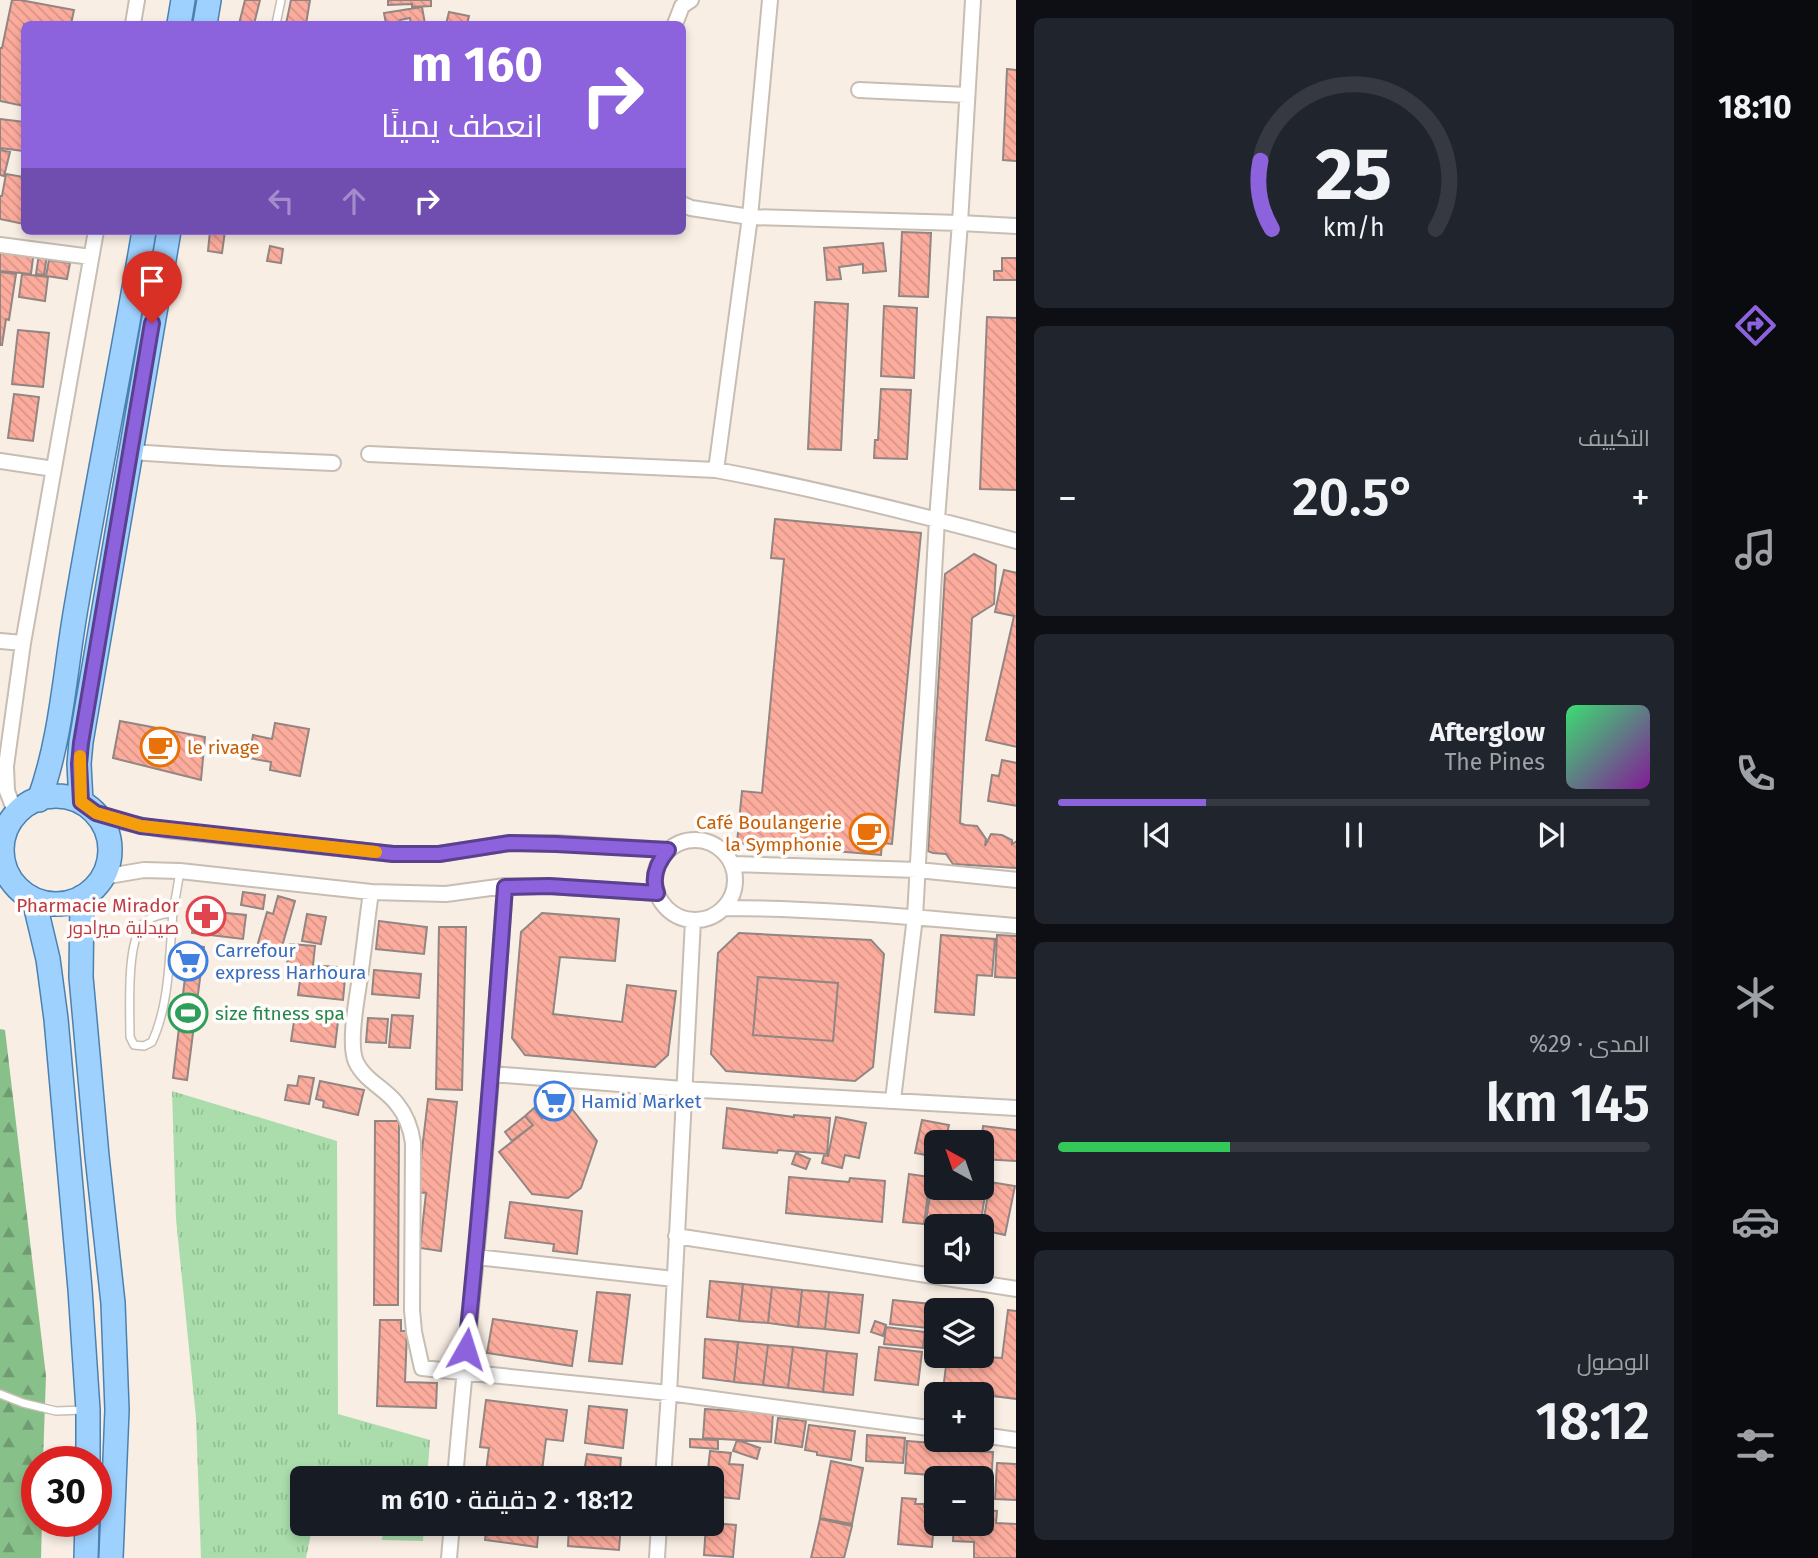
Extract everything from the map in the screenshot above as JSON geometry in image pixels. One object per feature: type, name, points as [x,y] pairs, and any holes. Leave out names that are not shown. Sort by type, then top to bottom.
[{"type":"main road","points":[[180,21],[183,0]]},
{"type":"main road","points":[[206,21],[209,0]]},
{"type":"main road","points":[[38,800],[55,746],[77,601],[143,235]]},
{"type":"main road","points":[[88,808],[79,774],[81,743],[168,235]]},
{"type":"main road","points":[[53,796],[67,797],[88,808],[104,824],[110,851],[103,877],[94,888],[67,903],[50,904],[34,900],[5,878],[2,853],[8,823],[27,806],[53,796]]},
{"type":"main road","points":[[82,897],[81,977],[113,1303],[117,1409],[111,1558]]},
{"type":"main road","points":[[34,900],[48,959],[56,1019],[80,1289],[88,1446]]},
{"type":"main road","points":[[86,1558],[87,1537]]},
{"type":"street","points":[[134,21],[138,0]]},
{"type":"street","points":[[676,21],[682,6],[691,0]]},
{"type":"street","points":[[716,470],[750,217],[770,0]]},
{"type":"street","points":[[892,1100],[915,917],[937,519],[960,223],[973,0]]},
{"type":"street","points":[[859,90],[967,95]]},
{"type":"street","points":[[686,206],[750,217],[1016,226]]},
{"type":"street","points":[[8,823],[6,766],[23,643],[95,235]]},
{"type":"street","points":[[0,244],[91,257]]},
{"type":"street","points":[[131,452],[332,463]]},
{"type":"street","points":[[369,454],[716,470],[795,485],[1016,541]]},
{"type":"street","points":[[0,461],[54,469]]},
{"type":"street","points":[[0,641],[23,643]]},
{"type":"street","points":[[88,808],[118,821],[166,830],[393,854],[439,854],[510,843],[668,850]]},
{"type":"street","points":[[704,840],[725,853],[732,864],[735,880],[732,895],[723,908],[710,918],[680,918],[668,911],[660,900],[655,887],[659,861],[678,843],[704,840]]},
{"type":"street","points":[[732,864],[918,870],[1016,880]]},
{"type":"street","points":[[103,877],[144,870],[180,871],[371,892],[446,894],[505,887],[549,886],[657,893]]},
{"type":"street","points":[[456,1466],[492,1074],[505,887]]},
{"type":"street","points":[[371,892],[353,1046],[355,1060],[362,1071],[374,1085],[397,1102],[410,1125],[413,1143],[412,1310],[422,1368],[668,1393],[924,1427]]},
{"type":"street","points":[[723,908],[915,917],[1016,926]]},
{"type":"street","points":[[664,1466],[693,920]]},
{"type":"street","points":[[492,1074],[1016,1108]]},
{"type":"street","points":[[676,1236],[1016,1289]]},
{"type":"street","points":[[476,1257],[674,1279]]},
{"type":"street","points":[[994,1437],[1016,1440]]},
{"type":"street","points":[[449,1558],[451,1536]]},
{"type":"street","points":[[657,1558],[658,1536]]},
{"type":"lane","points":[[277,21],[281,0]]},
{"type":"lane","points":[[173,913],[150,918],[142,925],[134,939],[130,1037],[134,1045],[144,1046],[152,1042],[158,1030],[180,871]]},
{"type":"lane","points":[[0,1394],[57,1411],[88,1410]]},
{"type":"green space","points":[[0,1029],[5,1030],[46,1376],[44,1446],[21,1446],[21,1537],[42,1537],[41,1558],[0,1558]]},
{"type":"green space","points":[[172,1091],[337,1141],[338,1414],[430,1440],[428,1466],[290,1466],[290,1536],[311,1536],[306,1558],[201,1558],[196,1418],[176,1219]]},
{"type":"green space","points":[[382,1536],[423,1536],[423,1541],[382,1540]]},
{"type":"building","points":[[12,0],[74,10],[72,21],[21,21],[21,105],[0,101],[2,48]]},
{"type":"building","points":[[245,0],[260,0],[255,21],[240,21]]},
{"type":"building","points":[[291,0],[310,0],[306,21],[287,21]]},
{"type":"building","points":[[388,0],[431,0],[431,6],[388,5]]},
{"type":"building","points":[[422,7],[424,21],[410,21],[410,18],[385,21],[384,13]]},
{"type":"building","points":[[449,12],[469,16],[468,21],[447,21]]},
{"type":"building","points":[[1007,69],[1016,70],[1016,161],[1003,160]]},
{"type":"building","points":[[0,119],[21,122],[21,151],[0,148]]},
{"type":"building","points":[[0,150],[10,152],[4,176],[0,175]]},
{"type":"building","points":[[6,174],[21,176],[21,223],[0,219]]},
{"type":"building","points":[[902,232],[931,233],[928,297],[899,296]]},
{"type":"building","points":[[210,235],[224,235],[222,253],[208,251]]},
{"type":"building","points":[[883,243],[886,271],[863,273],[863,264],[839,267],[841,279],[827,280],[824,248]]},
{"type":"building","points":[[270,246],[283,249],[281,263],[267,261]]},
{"type":"building","points":[[0,247],[34,250],[31,274],[0,271]]},
{"type":"building","points":[[39,254],[47,255],[44,275],[36,274]]},
{"type":"building","points":[[1002,258],[1016,258],[1016,280],[994,280],[994,271],[1002,271]]},
{"type":"building","points":[[49,260],[70,263],[67,279],[46,276]]},
{"type":"building","points":[[0,272],[16,274],[2,345],[0,345]]},
{"type":"building","points":[[22,274],[48,277],[45,301],[19,297]]},
{"type":"building","points":[[815,302],[848,304],[841,450],[808,449]]},
{"type":"building","points":[[884,306],[917,308],[914,378],[881,376]]},
{"type":"building","points":[[987,317],[1016,318],[1016,490],[980,489]]},
{"type":"building","points":[[18,330],[49,333],[43,387],[12,384]]},
{"type":"building","points":[[881,389],[911,390],[907,459],[874,458],[875,440],[878,440]]},
{"type":"building","points":[[14,394],[39,397],[33,441],[8,438]]},
{"type":"building","points":[[775,519],[921,533],[892,844],[882,843],[881,855],[737,843],[742,791],[762,793],[784,559],[771,558]]},
{"type":"building","points":[[974,554],[996,565],[994,604],[972,618],[960,823],[977,826],[986,839],[985,846],[991,834],[1002,835],[1012,840],[1012,844],[1016,842],[1016,868],[953,864],[946,854],[928,851],[945,574]]},
{"type":"building","points":[[1004,570],[1016,573],[1016,747],[986,740],[1014,616],[995,612]]},
{"type":"building","name":"le rivage","points":[[120,721],[205,737],[201,780],[113,758]]},
{"type":"building","points":[[275,723],[309,729],[300,776],[270,770],[271,762],[249,758],[253,735],[272,739]]},
{"type":"building","points":[[1002,760],[1016,763],[1016,806],[988,801],[992,775],[999,776]]},
{"type":"building","points":[[243,892],[265,895],[263,909],[241,905]]},
{"type":"building","points":[[278,896],[295,901],[281,950],[258,943],[267,912],[273,914]]},
{"type":"building","points":[[195,910],[246,915],[243,939],[192,933]]},
{"type":"building","points":[[542,913],[619,919],[615,961],[560,957],[553,1014],[622,1022],[627,985],[676,991],[668,1055],[655,1067],[525,1055],[512,1038],[521,932]]},
{"type":"building","points":[[307,914],[326,917],[321,944],[302,941]]},
{"type":"building","points":[[379,921],[427,927],[424,954],[376,949]]},
{"type":"building","points":[[439,927],[466,927],[462,1090],[436,1089]]},
{"type":"building","points":[[739,933],[871,940],[884,954],[873,1067],[855,1081],[726,1071],[711,1054],[718,953]],"holes":[[[758,977],[838,983],[833,1041],[753,1035]]]},
{"type":"building","points":[[941,935],[995,939],[992,976],[977,975],[974,1015],[935,1012]]},
{"type":"building","points":[[997,935],[1016,936],[1016,978],[995,977]]},
{"type":"building","name":"size fitness spa","points":[[189,944],[204,947],[187,1080],[173,1078]]},
{"type":"building","points":[[290,944],[315,946],[313,965],[346,968],[343,1000],[298,995],[302,966],[287,964]]},
{"type":"building","points":[[374,970],[421,974],[419,998],[372,994]]},
{"type":"building","points":[[758,977],[838,983],[833,1041],[753,1035]]},
{"type":"building","points":[[295,1015],[338,1021],[335,1047],[291,1041]]},
{"type":"building","points":[[392,1015],[413,1016],[410,1048],[389,1047]]},
{"type":"building","points":[[368,1018],[388,1019],[386,1043],[366,1042]]},
{"type":"building","points":[[299,1076],[314,1078],[309,1104],[285,1100],[288,1085],[297,1086]]},
{"type":"building","points":[[320,1081],[364,1090],[358,1115],[323,1107],[324,1101],[316,1099]]},
{"type":"building","points":[[557,1090],[565,1100],[542,1118],[534,1108]]},
{"type":"building","points":[[428,1099],[457,1102],[441,1251],[420,1248],[426,1193],[417,1192]]},
{"type":"building","points":[[565,1100],[597,1141],[581,1188],[568,1198],[532,1194],[499,1152],[533,1125],[525,1116],[534,1108],[542,1118]]},
{"type":"building","points":[[727,1108],[794,1117],[830,1118],[827,1154],[723,1148]]},
{"type":"building","points":[[525,1116],[533,1125],[512,1141],[505,1132]]},
{"type":"building","points":[[836,1117],[866,1123],[859,1158],[845,1155],[842,1168],[822,1163],[824,1155],[828,1156]]},
{"type":"building","points":[[922,1120],[949,1125],[948,1130],[924,1130],[924,1155],[915,1153]]},
{"type":"building","points":[[375,1121],[399,1121],[398,1305],[374,1305]]},
{"type":"building","points":[[983,1126],[1016,1130],[1016,1161],[994,1160],[994,1130],[983,1130]]},
{"type":"building","points":[[796,1153],[810,1159],[806,1169],[792,1164]]},
{"type":"building","points":[[909,1174],[924,1176],[924,1200],[927,1200],[924,1224],[903,1222]]},
{"type":"building","points":[[789,1177],[849,1182],[850,1178],[885,1181],[882,1222],[786,1213]]},
{"type":"building","points":[[994,1183],[1015,1186],[1005,1235],[994,1233],[994,1214],[985,1214],[987,1200],[994,1200]]},
{"type":"building","points":[[929,1200],[984,1200],[982,1214],[927,1214]]},
{"type":"building","points":[[510,1202],[582,1211],[577,1254],[553,1251],[554,1244],[505,1238]]},
{"type":"building","points":[[710,1281],[743,1284],[739,1321],[707,1317]]},
{"type":"building","points":[[743,1284],[772,1287],[768,1323],[739,1321]]},
{"type":"building","points":[[772,1287],[802,1290],[798,1327],[768,1323]]},
{"type":"building","points":[[802,1290],[829,1292],[825,1329],[798,1327]]},
{"type":"building","points":[[597,1292],[630,1295],[622,1364],[589,1361]]},
{"type":"building","points":[[829,1292],[863,1295],[859,1333],[825,1329]]},
{"type":"building","points":[[893,1300],[924,1303],[924,1328],[890,1324]]},
{"type":"building","points":[[1008,1310],[1016,1311],[1016,1399],[994,1396],[994,1382],[944,1382],[946,1368],[994,1368],[994,1357],[1002,1358]]},
{"type":"building","points":[[493,1319],[577,1331],[572,1366],[487,1353]]},
{"type":"building","points":[[380,1320],[401,1320],[401,1331],[407,1331],[405,1382],[437,1383],[436,1408],[377,1406]]},
{"type":"building","points":[[875,1321],[886,1325],[883,1336],[871,1332]]},
{"type":"building","points":[[886,1327],[924,1332],[923,1348],[884,1344]]},
{"type":"building","points":[[705,1339],[738,1342],[734,1382],[703,1378]]},
{"type":"building","points":[[738,1342],[768,1345],[763,1385],[734,1382]]},
{"type":"building","points":[[768,1345],[793,1347],[788,1388],[763,1385]]},
{"type":"building","points":[[793,1347],[827,1351],[823,1392],[788,1388]]},
{"type":"building","points":[[879,1347],[922,1352],[918,1385],[875,1380]]},
{"type":"building","points":[[827,1351],[857,1354],[853,1395],[823,1392]]},
{"type":"building","points":[[486,1400],[567,1410],[563,1441],[546,1439],[543,1466],[487,1466],[489,1448],[480,1447]]},
{"type":"building","points":[[589,1406],[627,1410],[623,1448],[585,1443]]},
{"type":"building","points":[[705,1409],[773,1413],[771,1442],[703,1438]]},
{"type":"building","points":[[778,1418],[806,1421],[802,1447],[775,1443]]},
{"type":"building","points":[[809,1425],[855,1431],[851,1460],[817,1455],[817,1452],[805,1450]]},
{"type":"building","points":[[867,1435],[905,1438],[903,1463],[866,1461]]},
{"type":"building","points":[[690,1439],[718,1440],[718,1449],[690,1447]]},
{"type":"building","points":[[737,1440],[760,1448],[757,1459],[733,1451]]},
{"type":"building","points":[[907,1441],[924,1442],[924,1452],[993,1452],[992,1466],[924,1466],[924,1474],[905,1473]]},
{"type":"building","points":[[710,1451],[731,1453],[729,1464],[743,1465],[739,1499],[724,1497],[724,1466],[708,1466]]},
{"type":"building","points":[[587,1454],[621,1458],[620,1466],[585,1466]]},
{"type":"building","points":[[831,1461],[863,1468],[852,1524],[820,1518]]},
{"type":"building","points":[[997,1463],[1016,1464],[1016,1500],[995,1499]]},
{"type":"building","points":[[902,1498],[916,1499],[915,1504],[924,1504],[924,1536],[933,1536],[932,1547],[898,1544]]},
{"type":"building","points":[[994,1511],[997,1511],[996,1523],[1016,1524],[1016,1558],[974,1558],[974,1542],[953,1541],[953,1536],[994,1536]]},
{"type":"building","points":[[820,1519],[852,1526],[844,1558],[811,1558]]},
{"type":"building","points":[[724,1524],[736,1525],[733,1557],[704,1555],[705,1536],[724,1536]]},
{"type":"building","points":[[486,1536],[538,1536],[537,1547],[485,1540]]},
{"type":"building","points":[[568,1536],[620,1536],[619,1550],[568,1546]]},
{"type":"slow traffic","points":[[80,756],[81,802],[96,813],[118,821],[166,830],[376,852]]},
{"type":"place","name":"le rivage","points":[[160,747]]},
{"type":"place","name":"Café Boulangerie la Symphonie","points":[[869,833]]},
{"type":"place","name":"Pharmacie Mirador صيدلية ميرادور","points":[[206,916]]},
{"type":"place","name":"Carrefour express Harhoura","points":[[188,961]]},
{"type":"place","name":"size fitness spa","points":[[188,1013]]},
{"type":"place","name":"Hamid Market","points":[[554,1101]]},
{"type":"route","points":[[152,323],[81,743],[81,802],[96,813],[141,826],[393,854],[439,854],[510,843],[668,850],[659,861],[655,874],[657,893],[549,886],[505,887],[492,1074],[466,1349]]}]
